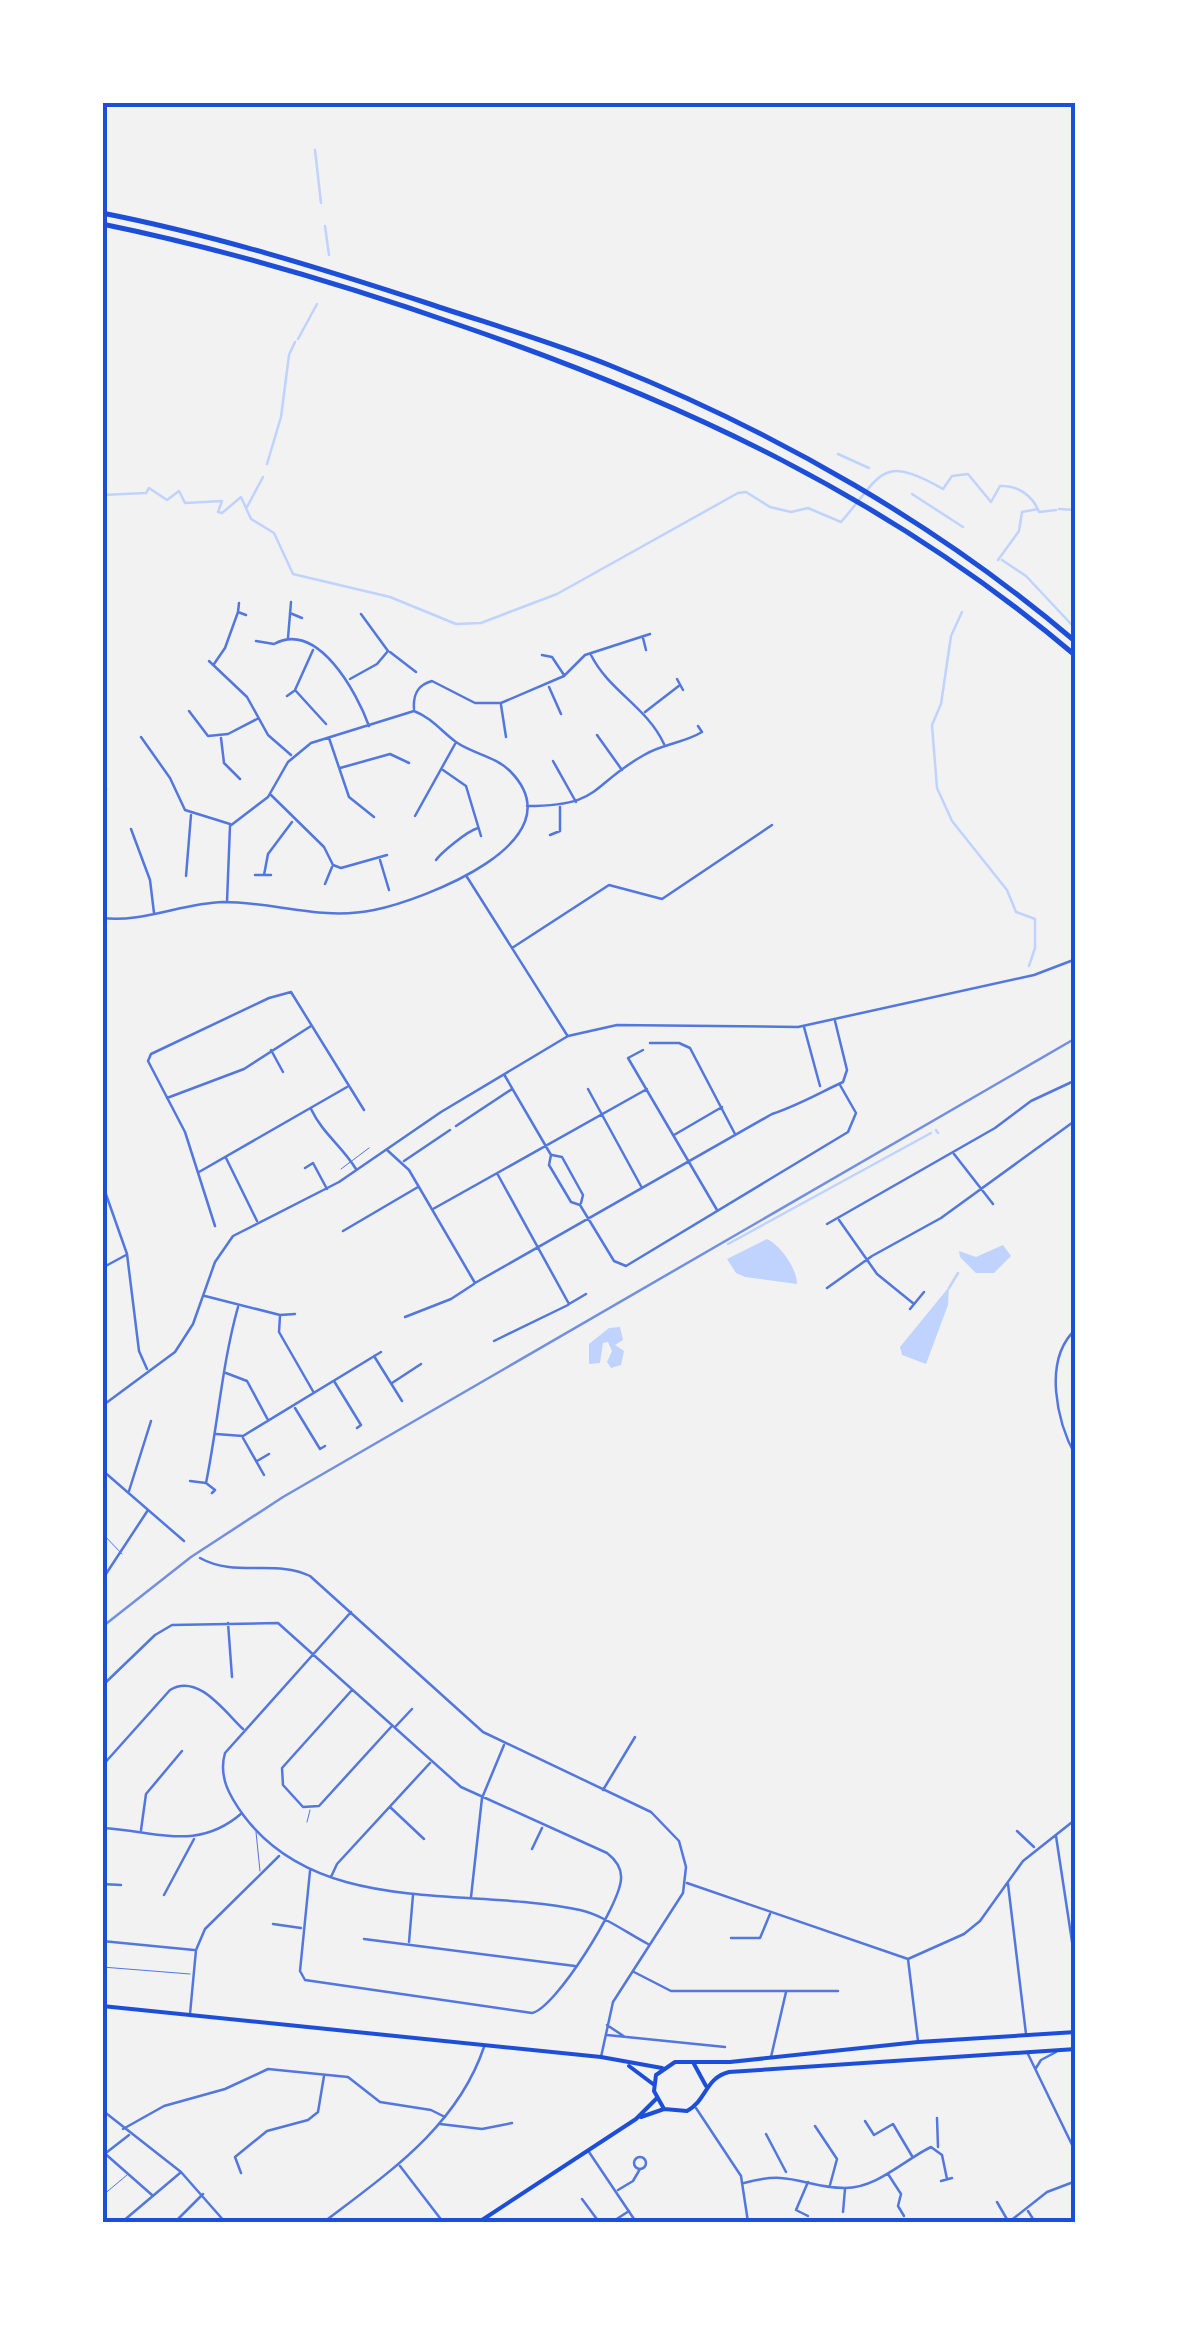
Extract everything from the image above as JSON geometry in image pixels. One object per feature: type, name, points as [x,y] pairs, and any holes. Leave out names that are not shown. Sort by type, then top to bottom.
[{"type":"highway","points":[[102,213],[311,266],[608,365],[714,411],[882,504],[995,579],[1076,642]]},
{"type":"highway","points":[[102,224],[337,284],[580,366],[734,432],[877,512],[975,578],[1076,656]]},
{"type":"main road","points":[[102,2006],[602,2057],[662,2068],[675,2062],[694,2064],[918,2042],[1076,2032]]},
{"type":"main road","points":[[482,2222],[636,2119],[664,2108],[679,2112],[695,2107],[716,2076],[729,2072],[1076,2049]]},
{"type":"main road","points":[[625,2062],[654,2084]]},
{"type":"main road","points":[[694,2064],[706,2090]]},
{"type":"main road","points":[[662,2068],[654,2084],[664,2108]]},
{"type":"main road","points":[[636,2119],[657,2098]]},
{"type":"street","points":[[289,639],[291,602]]},
{"type":"street","points":[[239,604],[225,648],[211,663],[247,697],[268,735],[292,756]]},
{"type":"street","points":[[238,612],[246,615]]},
{"type":"street","points":[[288,613],[302,618]]},
{"type":"street","points":[[360,614],[388,651],[416,672]]},
{"type":"street","points":[[365,622],[374,618]]},
{"type":"street","points":[[414,711],[418,689],[432,681],[471,702],[501,703],[549,685],[590,654],[650,634]]},
{"type":"street","points":[[642,636],[646,650]]},
{"type":"street","points":[[256,640],[274,644],[289,639],[313,648],[348,680],[369,727]]},
{"type":"street","points":[[286,696],[296,690],[313,648]]},
{"type":"street","points":[[348,680],[377,664],[388,651]]},
{"type":"street","points":[[590,654],[608,680],[644,713],[665,745]]},
{"type":"street","points":[[542,655],[552,657],[564,676]]},
{"type":"street","points":[[408,665],[413,658]]},
{"type":"street","points":[[677,679],[683,690]]},
{"type":"street","points":[[644,713],[680,684]]},
{"type":"street","points":[[549,685],[561,714]]},
{"type":"street","points":[[296,690],[326,724]]},
{"type":"street","points":[[501,703],[506,737]]},
{"type":"street","points":[[558,707],[564,703]]},
{"type":"street","points":[[317,711],[323,704]]},
{"type":"street","points":[[189,711],[208,736],[220,736],[259,718]]},
{"type":"street","points":[[102,918],[227,902],[304,914],[348,915],[392,905],[466,874],[510,848],[521,830],[526,806],[512,773],[456,742],[428,716],[414,711],[328,736],[292,756],[270,795],[231,824],[226,842],[227,902]]},
{"type":"street","points":[[196,722],[205,717]]},
{"type":"street","points":[[526,806],[576,802],[602,789],[622,770],[665,745],[702,732],[698,726]]},
{"type":"street","points":[[506,730],[512,730]]},
{"type":"street","points":[[598,735],[622,770]]},
{"type":"street","points":[[220,736],[224,763],[240,778]]},
{"type":"street","points":[[328,736],[349,798],[374,818]]},
{"type":"street","points":[[141,738],[192,814],[186,876]]},
{"type":"street","points":[[603,746],[610,741]]},
{"type":"street","points":[[415,816],[456,742]]},
{"type":"street","points":[[400,758],[403,750]]},
{"type":"street","points":[[338,768],[382,755],[410,762]]},
{"type":"street","points":[[553,761],[576,802]]},
{"type":"street","points":[[442,769],[466,786],[482,836]]},
{"type":"street","points":[[549,775],[558,769]]},
{"type":"street","points":[[102,780],[106,789]]},
{"type":"street","points":[[270,795],[292,821],[318,841],[333,865],[341,868],[387,854]]},
{"type":"street","points":[[367,812],[373,804]]},
{"type":"street","points":[[550,835],[560,831],[560,806]]},
{"type":"street","points":[[192,814],[231,824]]},
{"type":"street","points":[[264,875],[268,854],[292,821]]},
{"type":"street","points":[[512,948],[609,885],[662,899],[772,826]]},
{"type":"street","points":[[436,860],[454,848],[462,834],[479,828]]},
{"type":"street","points":[[131,829],[150,880],[154,914]]},
{"type":"street","points":[[380,858],[389,890]]},
{"type":"street","points":[[325,884],[333,865]]},
{"type":"street","points":[[466,874],[568,1036]]},
{"type":"street","points":[[255,875],[272,875]]},
{"type":"street","points":[[102,1406],[146,1369],[175,1352],[224,1246],[256,1221],[327,1189],[568,1036],[617,1026],[804,1026],[1034,975],[1076,959]]},
{"type":"street","points":[[215,1226],[185,1132],[148,1061],[151,1054],[286,992],[295,995],[364,1110]]},
{"type":"street","points":[[405,1317],[451,1299],[735,1134],[806,1102],[820,1088],[840,1084],[848,1070],[835,1020]]},
{"type":"street","points":[[166,1098],[236,1072],[312,1025]]},
{"type":"street","points":[[804,1026],[820,1088]]},
{"type":"street","points":[[650,1044],[679,1042],[690,1048],[735,1134]]},
{"type":"street","points":[[270,1049],[283,1072]]},
{"type":"street","points":[[643,1050],[628,1058],[716,1210]]},
{"type":"street","points":[[504,1075],[551,1154],[562,1158],[584,1195],[580,1205]]},
{"type":"street","points":[[827,1224],[954,1152],[1031,1101],[1076,1080]]},
{"type":"street","points":[[551,1154],[548,1165],[571,1202],[580,1205],[614,1261],[626,1266],[848,1132],[856,1113],[840,1084]]},
{"type":"street","points":[[198,1173],[349,1085]]},
{"type":"street","points":[[456,1126],[512,1089]]},
{"type":"street","points":[[588,1089],[642,1188]]},
{"type":"street","points":[[431,1210],[647,1089]]},
{"type":"street","points":[[310,1108],[322,1132],[357,1170]]},
{"type":"street","points":[[673,1136],[722,1108]]},
{"type":"street","points":[[827,1288],[939,1218],[1076,1120]]},
{"type":"street","points":[[402,1161],[450,1130]]},
{"type":"street","points":[[342,1169],[369,1148]]},
{"type":"street","points":[[387,1150],[402,1161],[475,1283]]},
{"type":"street","points":[[954,1152],[994,1204]]},
{"type":"street","points":[[226,1157],[242,1182],[244,1201],[256,1221]]},
{"type":"street","points":[[305,1168],[313,1164],[327,1189]]},
{"type":"street","points":[[498,1174],[569,1304]]},
{"type":"street","points":[[102,1182],[127,1254],[139,1351],[146,1369]]},
{"type":"street","points":[[343,1231],[418,1186]]},
{"type":"street","points":[[838,1218],[866,1261],[914,1304]]},
{"type":"street","points":[[102,1268],[127,1254]]},
{"type":"street","points":[[910,1309],[924,1292]]},
{"type":"street","points":[[494,1341],[586,1294]]},
{"type":"street","points":[[203,1296],[280,1315],[295,1314]]},
{"type":"street","points":[[206,1483],[225,1373],[224,1356],[238,1306]]},
{"type":"street","points":[[280,1315],[279,1332],[314,1393]]},
{"type":"street","points":[[1076,1329],[1063,1351],[1056,1396],[1064,1434],[1076,1457]]},
{"type":"street","points":[[216,1434],[243,1436],[381,1352]]},
{"type":"street","points":[[374,1356],[402,1402]]},
{"type":"street","points":[[391,1384],[421,1364]]},
{"type":"street","points":[[225,1373],[247,1381],[269,1421]]},
{"type":"street","points":[[334,1381],[361,1425]]},
{"type":"street","points":[[294,1406],[323,1448],[314,1453]]},
{"type":"street","points":[[128,1494],[152,1421]]},
{"type":"street","points":[[243,1436],[264,1475]]},
{"type":"street","points":[[257,1462],[269,1454]]},
{"type":"street","points":[[102,1470],[184,1541]]},
{"type":"street","points":[[190,1481],[206,1483],[215,1490],[212,1493]]},
{"type":"street","points":[[103,1578],[150,1511]]},
{"type":"street","points":[[102,1533],[122,1554]]},
{"type":"street","points":[[200,1558],[229,1569],[298,1570],[483,1732],[504,1746],[651,1812],[671,1830],[685,1856],[686,1883],[678,1903],[613,2002],[602,2057]]},
{"type":"street","points":[[350,1612],[227,1749],[222,1770],[256,1832],[281,1854],[310,1871],[414,1892],[585,1911],[650,1945]]},
{"type":"street","points":[[228,1622],[232,1677]]},
{"type":"street","points":[[102,1686],[164,1628],[228,1622],[278,1623],[460,1787],[608,1853],[617,1862],[621,1885],[575,1966],[546,2006],[536,2013],[305,1980],[300,1971],[310,1871]]},
{"type":"street","points":[[102,1766],[170,1690],[182,1684],[199,1688],[243,1729]]},
{"type":"street","points":[[310,1810],[283,1785],[282,1768],[353,1689]]},
{"type":"street","points":[[310,1810],[319,1806],[412,1709]]},
{"type":"street","points":[[603,1790],[635,1737]]},
{"type":"street","points":[[470,1898],[482,1798],[504,1746]]},
{"type":"street","points":[[141,1830],[146,1794],[182,1751]]},
{"type":"street","points":[[331,1877],[337,1864],[431,1762]]},
{"type":"street","points":[[390,1807],[424,1839]]},
{"type":"street","points":[[307,1822],[310,1810]]},
{"type":"street","points":[[102,1841],[103,1828],[194,1838],[210,1836],[242,1812]]},
{"type":"street","points":[[686,1883],[908,1959],[964,1934],[980,1922],[1036,1848],[1076,1820]]},
{"type":"street","points":[[532,1849],[543,1825]]},
{"type":"street","points":[[1017,1831],[1036,1848]]},
{"type":"street","points":[[256,1832],[257,1868],[262,1873]]},
{"type":"street","points":[[1056,1834],[1076,1968]]},
{"type":"street","points":[[164,1894],[194,1838]]},
{"type":"street","points":[[190,2016],[196,1950],[214,1918],[281,1854]]},
{"type":"street","points":[[1006,1883],[1026,2034]]},
{"type":"street","points":[[102,1884],[121,1885]]},
{"type":"street","points":[[408,1943],[414,1892]]},
{"type":"street","points":[[731,1938],[760,1938],[770,1914]]},
{"type":"street","points":[[273,1924],[304,1928]]},
{"type":"street","points":[[364,1939],[575,1966]]},
{"type":"street","points":[[102,1941],[196,1950]]},
{"type":"street","points":[[908,1959],[918,2042]]},
{"type":"street","points":[[102,1967],[193,1974]]},
{"type":"street","points":[[632,1971],[671,1990],[838,1991]]},
{"type":"street","points":[[772,2056],[786,1991]]},
{"type":"street","points":[[606,2025],[626,2038]]},
{"type":"street","points":[[604,2035],[725,2048]]},
{"type":"street","points":[[324,2222],[399,2165],[440,2124],[484,2045]]},
{"type":"street","points":[[1036,2070],[1040,2060],[1062,2050]]},
{"type":"street","points":[[1026,2051],[1076,2153]]},
{"type":"street","points":[[122,2128],[141,2115],[229,2087],[259,2070],[352,2079],[384,2103],[431,2110],[445,2117]]},
{"type":"street","points":[[242,2173],[235,2157],[262,2134],[315,2116],[324,2074]]},
{"type":"street","points":[[695,2107],[744,2183],[748,2222]]},
{"type":"street","points":[[102,2110],[181,2172],[225,2222]]},
{"type":"street","points":[[937,2118],[937,2148],[946,2179]]},
{"type":"street","points":[[865,2121],[874,2135],[893,2124],[913,2158]]},
{"type":"street","points":[[440,2124],[482,2129],[512,2123]]},
{"type":"street","points":[[815,2126],[838,2159],[829,2186]]},
{"type":"street","points":[[766,2134],[787,2175]]},
{"type":"street","points":[[129,2135],[103,2154],[152,2195]]},
{"type":"street","points":[[744,2183],[787,2175],[845,2188],[888,2174],[937,2148]]},
{"type":"street","points":[[588,2150],[636,2222]]},
{"type":"street","points":[[399,2165],[442,2222]]},
{"type":"street","points":[[616,2191],[633,2181],[640,2169]]},
{"type":"street","points":[[122,2222],[181,2172]]},
{"type":"street","points":[[102,2196],[128,2174]]},
{"type":"street","points":[[888,2174],[900,2194],[898,2206],[904,2216]]},
{"type":"street","points":[[808,2216],[796,2210],[809,2179]]},
{"type":"street","points":[[997,2202],[1008,2222],[1028,2211],[1047,2192],[1076,2181]]},
{"type":"street","points":[[842,2212],[845,2188]]},
{"type":"street","points":[[175,2222],[203,2194]]},
{"type":"street","points":[[582,2199],[599,2222]]},
{"type":"street","points":[[612,2222],[630,2210]]},
{"type":"street","points":[[1028,2211],[1035,2222]]},
{"type":"water","points":[[767,1239],[787,1258],[797,1284],[745,1277],[736,1273],[727,1259]]},
{"type":"water","points":[[1003,1245],[1011,1256],[994,1273],[976,1273],[960,1257],[959,1251],[976,1257]]},
{"type":"water","points":[[949,1287],[948,1305],[926,1364],[902,1355],[900,1347]]},
{"type":"water","points":[[620,1327],[623,1340],[615,1345],[624,1351],[621,1365],[611,1368],[607,1362],[612,1351],[608,1342],[603,1343],[600,1363],[589,1364],[589,1344],[609,1328]]},
{"type":"waterway","points":[[315,150],[321,203]]},
{"type":"waterway","points":[[325,226],[329,255]]},
{"type":"waterway","points":[[298,339],[317,304]]},
{"type":"waterway","points":[[267,464],[281,417],[289,355],[295,342]]},
{"type":"waterway","points":[[838,454],[869,468]]},
{"type":"waterway","points":[[102,495],[146,493],[149,488],[167,500],[179,491],[185,503],[222,501],[218,512],[222,513],[241,497],[251,519],[274,533],[293,574],[390,597],[456,624],[481,623],[557,594],[738,493],[746,492],[770,507],[791,512],[808,508],[841,522],[884,474],[906,472],[943,489],[952,476],[968,474],[991,502],[1000,486],[1007,486],[1024,493],[1039,512],[1056,510]]},
{"type":"waterway","points":[[247,507],[263,477]]},
{"type":"waterway","points":[[912,494],[963,527]]},
{"type":"waterway","points":[[998,560],[1019,531],[1022,512],[1038,509]]},
{"type":"waterway","points":[[1059,509],[1076,510]]},
{"type":"waterway","points":[[1002,560],[1026,576],[1071,624]]},
{"type":"waterway","points":[[962,612],[951,636],[941,704],[932,725],[937,788],[952,821],[1007,890],[1016,912],[1035,919],[1035,948],[1029,966]]},
{"type":"waterway","points":[[728,1244],[931,1133]]},
{"type":"waterway","points":[[949,1288],[958,1273]]},
{"type":"railway","points":[[102,1627],[191,1557],[283,1497],[1076,1038]]}]
